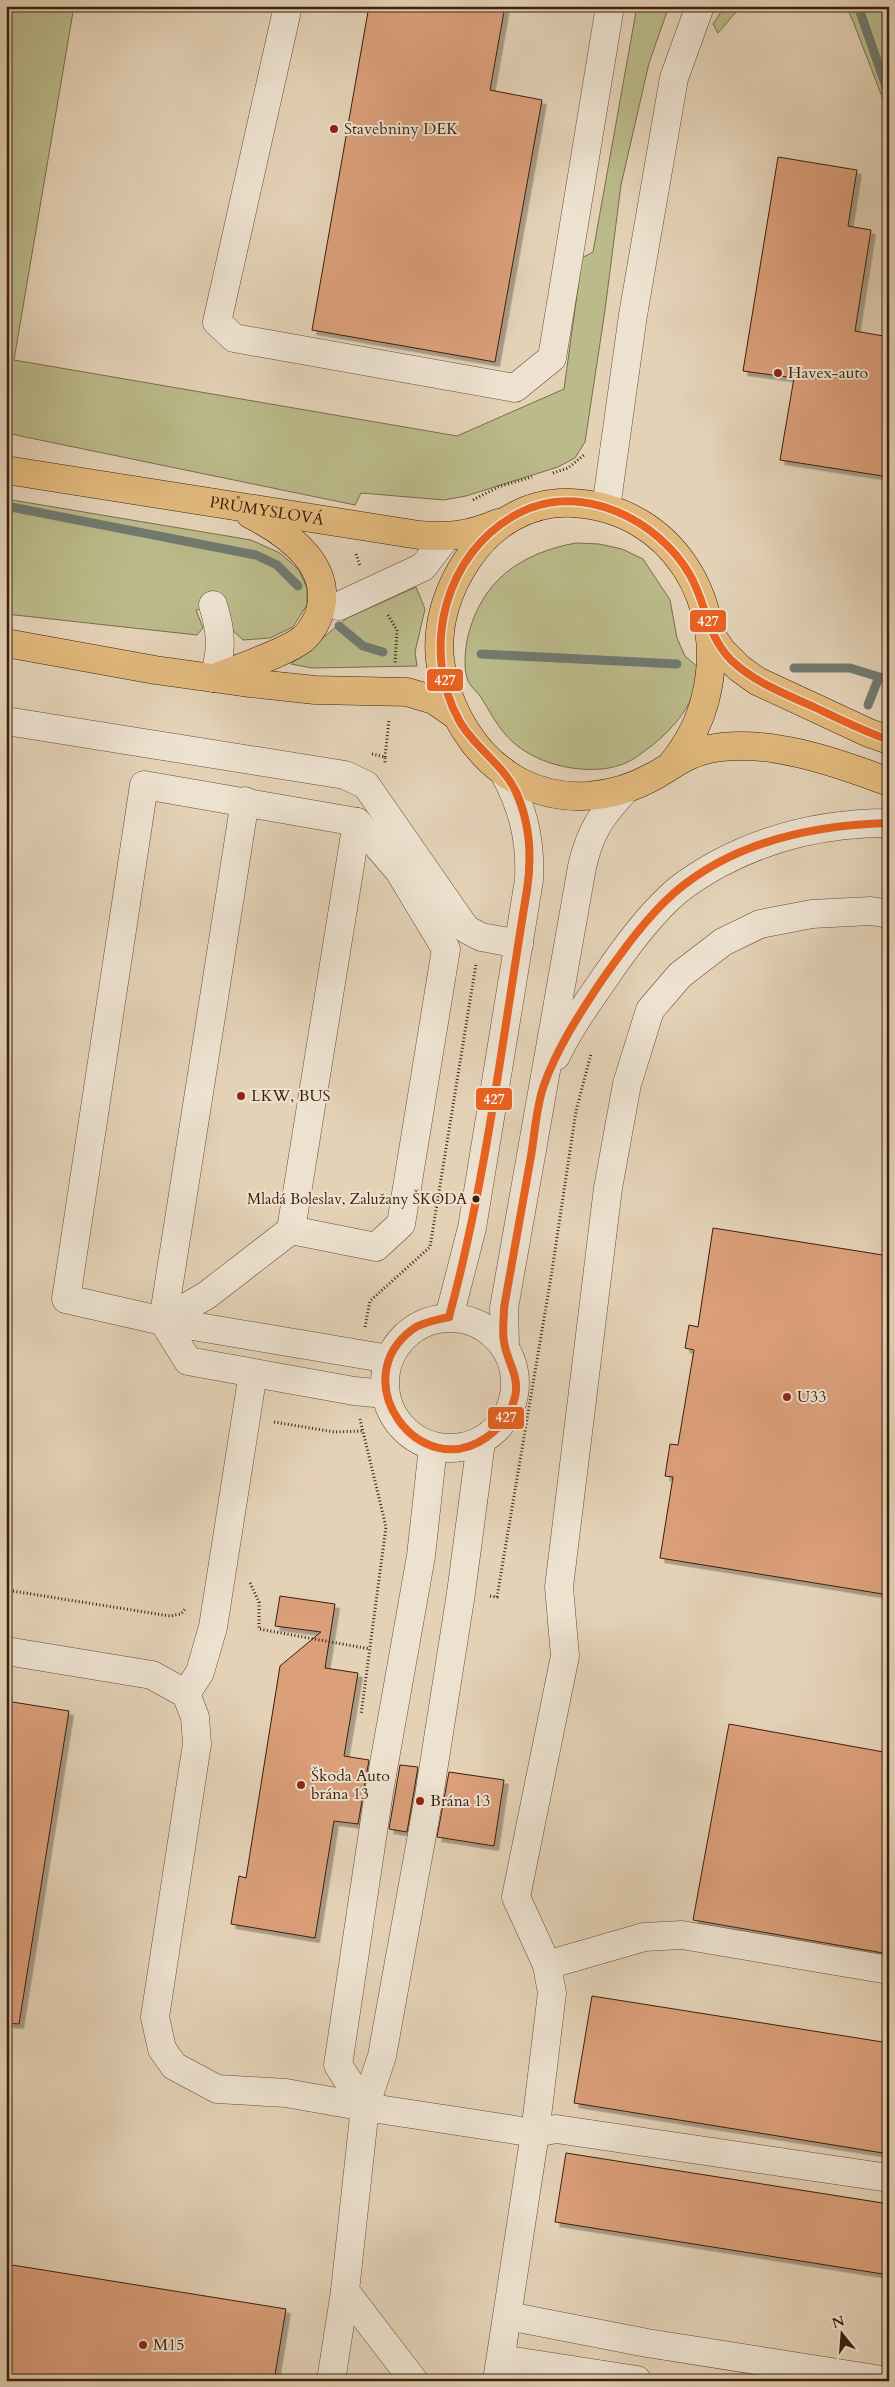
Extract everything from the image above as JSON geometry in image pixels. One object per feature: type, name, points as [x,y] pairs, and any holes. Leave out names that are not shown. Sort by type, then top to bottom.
[{"type":"main road","name":"PRŮMYSLOVÁ","points":[[6,470],[225,506],[419,535],[446,537],[468,534],[524,510]]},
{"type":"main road","points":[[672,764],[690,738],[705,702],[711,663],[709,632],[704,608],[696,585],[684,564],[669,545],[636,521],[606,508],[564,503],[543,505],[524,510],[500,525],[472,552],[450,590],[440,632],[440,654],[443,676],[457,716],[477,746],[503,772],[522,782],[562,795],[584,797],[606,795],[626,789],[658,774],[672,764],[706,749],[723,747],[758,748],[839,764],[889,782]]},
{"type":"main road","points":[[214,678],[289,647],[303,639],[313,627],[320,614],[323,599],[322,586],[313,564],[289,539],[251,514],[225,506]]},
{"type":"main road","points":[[709,632],[722,651],[739,668],[757,681],[869,733],[889,740]]},
{"type":"main road","points":[[6,643],[156,670],[214,678],[316,690],[407,692],[434,700],[457,716]]},
{"type":"street","points":[[288,6],[217,322],[234,338],[514,388],[552,358],[610,6]]},
{"type":"street","points":[[606,508],[633,315],[674,78],[700,6]]},
{"type":"street","points":[[339,606],[423,567],[446,537]]},
{"type":"street","points":[[213,605],[221,641],[221,654],[214,678]]},
{"type":"street","points":[[6,721],[66,729],[345,775],[366,785],[466,929],[480,937],[519,944]]},
{"type":"street","points":[[449,1317],[472,1228],[529,880],[529,839],[520,803],[503,772]]},
{"type":"street","points":[[291,1230],[376,1246],[401,1224],[446,949],[399,872],[356,822],[245,801],[144,785],[66,1299],[163,1321],[389,1359]]},
{"type":"street","points":[[504,1345],[504,1308],[587,842],[609,808],[626,789]]},
{"type":"street","points":[[245,801],[163,1321],[188,1361],[354,1391],[386,1394]]},
{"type":"street","points":[[163,1321],[207,1295],[291,1230],[356,822]]},
{"type":"street","points":[[543,1087],[557,1054],[582,1010],[645,923],[676,892],[706,871],[770,840],[828,826],[889,823]]},
{"type":"street","points":[[647,2343],[637,2380],[499,2370],[535,2133],[552,1993],[547,1965],[516,1897],[565,1656],[559,1587],[608,1188],[627,1084],[650,1010],[687,970],[723,942],[760,924],[812,914],[871,910],[889,914]]},
{"type":"street","points":[[449,1317],[470,1320],[490,1330],[504,1345],[513,1362],[516,1380],[514,1399],[508,1416],[496,1431],[481,1442],[466,1448],[449,1449],[433,1447],[416,1440],[401,1427],[391,1412],[386,1394],[385,1376],[389,1359],[399,1342],[413,1329],[430,1321],[449,1317]]},
{"type":"street","points":[[186,1694],[200,1672],[212,1627],[253,1373]]},
{"type":"street","points":[[331,2381],[345,2291],[365,2107],[382,2056],[427,1806],[461,1593],[481,1442]]},
{"type":"street","points":[[365,2107],[338,2065],[379,1792],[421,1556],[433,1447]]},
{"type":"street","points":[[6,1651],[152,1675],[186,1694],[195,1717],[197,1744],[155,2017],[162,2049],[174,2066],[217,2089],[286,2093],[535,2133],[556,2129],[889,2178]]},
{"type":"street","points":[[547,1965],[644,1937],[682,1935],[889,1970]]},
{"type":"street","points":[[345,2291],[414,2381]]},
{"type":"street","points":[[508,2316],[647,2343],[848,2378],[888,2381]]},
{"type":"street","points":[[388,2381],[393,2352]]},
{"type":"path","points":[[367,753],[385,757],[386,771]]},
{"type":"path","points":[[359,1354],[370,1301],[430,1247],[480,937]]},
{"type":"path","points":[[354,1391],[386,1527],[360,1720]]},
{"type":"path","points":[[269,1427],[274,1422],[334,1432],[363,1430]]},
{"type":"path","points":[[225,1555],[243,1560],[248,1579],[259,1602],[259,1629],[370,1649]]},
{"type":"path","points":[[6,1590],[170,1616],[181,1614],[190,1603]]},
{"type":"shaded area","points":[[6,6],[74,6],[14,360],[457,436],[564,389],[582,258],[593,252],[637,6],[669,6],[649,63],[621,185],[585,442],[575,458],[558,467],[466,496],[444,500],[361,493],[355,505],[6,433]]},
{"type":"shaded area","points":[[725,6],[741,6],[718,33],[713,24]]},
{"type":"shaded area","points":[[846,6],[889,6],[889,115],[853,21]]},
{"type":"shaded area","points":[[6,499],[251,540],[280,553],[299,570],[307,588],[307,605],[293,627],[270,638],[243,640],[228,626],[220,605],[196,610],[203,628],[197,635],[6,614]]},
{"type":"shaded area","points":[[576,543],[599,544],[622,549],[643,559],[670,600],[677,638],[685,656],[701,670],[694,693],[676,722],[650,747],[628,762],[616,767],[602,769],[572,768],[557,765],[530,754],[513,742],[498,725],[481,697],[469,684],[466,676],[467,641],[474,616],[483,599],[494,585],[521,562],[538,554]]},
{"type":"shaded area","points":[[416,587],[425,609],[415,652],[417,666],[312,668],[291,664],[347,618]]},
{"type":"building","points":[[369,6],[505,6],[490,90],[542,100],[495,362],[312,330]]},
{"type":"building","points":[[778,157],[857,170],[848,226],[871,230],[855,331],[889,337],[889,477],[780,460],[794,378],[743,371]]},
{"type":"building","name":"U33","points":[[713,1228],[889,1256],[889,1595],[660,1558],[673,1477],[665,1476],[670,1444],[678,1445],[694,1350],[685,1348],[689,1325],[698,1327]]},
{"type":"building","name":"Škoda Auto brána 13","points":[[280,1596],[335,1604],[325,1668],[358,1673],[344,1756],[369,1760],[358,1824],[334,1821],[315,1938],[231,1924],[239,1876],[246,1878],[280,1666],[321,1632],[275,1626]]},
{"type":"building","points":[[6,1701],[69,1711],[19,2024],[6,2023]]},
{"type":"building","points":[[729,1724],[889,1753],[889,1954],[693,1920]]},
{"type":"building","points":[[400,1765],[418,1767],[407,1832],[389,1829]]},
{"type":"building","points":[[449,1772],[504,1780],[494,1846],[437,1837]]},
{"type":"building","points":[[592,1996],[889,2043],[889,2154],[574,2103]]},
{"type":"building","points":[[566,2153],[889,2204],[889,2275],[555,2222]]},
{"type":"building","name":"M15","points":[[6,2264],[286,2309],[274,2381],[6,2381]]},
{"type":"waterway","points":[[858,6],[889,95]]},
{"type":"waterway","points":[[6,506],[256,555],[277,565],[298,586]]},
{"type":"waterway","points":[[339,626],[363,646],[383,652]]},
{"type":"waterway","points":[[481,654],[677,664]]},
{"type":"waterway","points":[[794,668],[850,668],[889,680]]},
{"type":"waterway","points":[[868,705],[879,677]]},
{"type":"transit line","name":"427","points":[[449,1317],[474,1211],[484,1158],[527,890],[529,865],[527,828],[516,792],[497,764],[473,740],[460,722],[448,694],[442,664],[441,634],[446,605],[457,577],[473,552],[494,530],[519,513],[543,504],[567,501],[591,504],[615,511],[638,522],[658,537],[676,555],[696,586],[716,640],[731,660],[740,668],[781,692],[860,729],[889,740]]},
{"type":"transit line","name":"427","points":[[449,1317],[426,1323],[413,1329],[393,1350],[386,1374],[388,1398],[399,1420],[416,1437],[437,1448],[462,1448],[487,1437],[497,1429],[508,1414],[515,1397],[515,1376],[503,1338],[504,1308],[539,1102],[549,1071],[562,1044],[602,980],[636,934],[674,893],[697,875],[722,861],[748,849],[804,833],[861,824],[889,823]]},
{"type":"place","name":"Stavebniny DEK","points":[[334,129]]},
{"type":"place","name":"Havex-auto","points":[[778,373]]},
{"type":"place","name":"LKW, BUS","points":[[241,1096]]},
{"type":"place","name":"Mladá Boleslav, Zalužany ŠKODA","points":[[476,1199]]},
{"type":"place","name":"U33","points":[[787,1397]]},
{"type":"place","name":"Škoda Auto brána 13","points":[[301,1785]]},
{"type":"place","name":"Brána 13","points":[[420,1801]]},
{"type":"place","name":"M15","points":[[143,2345]]}]
